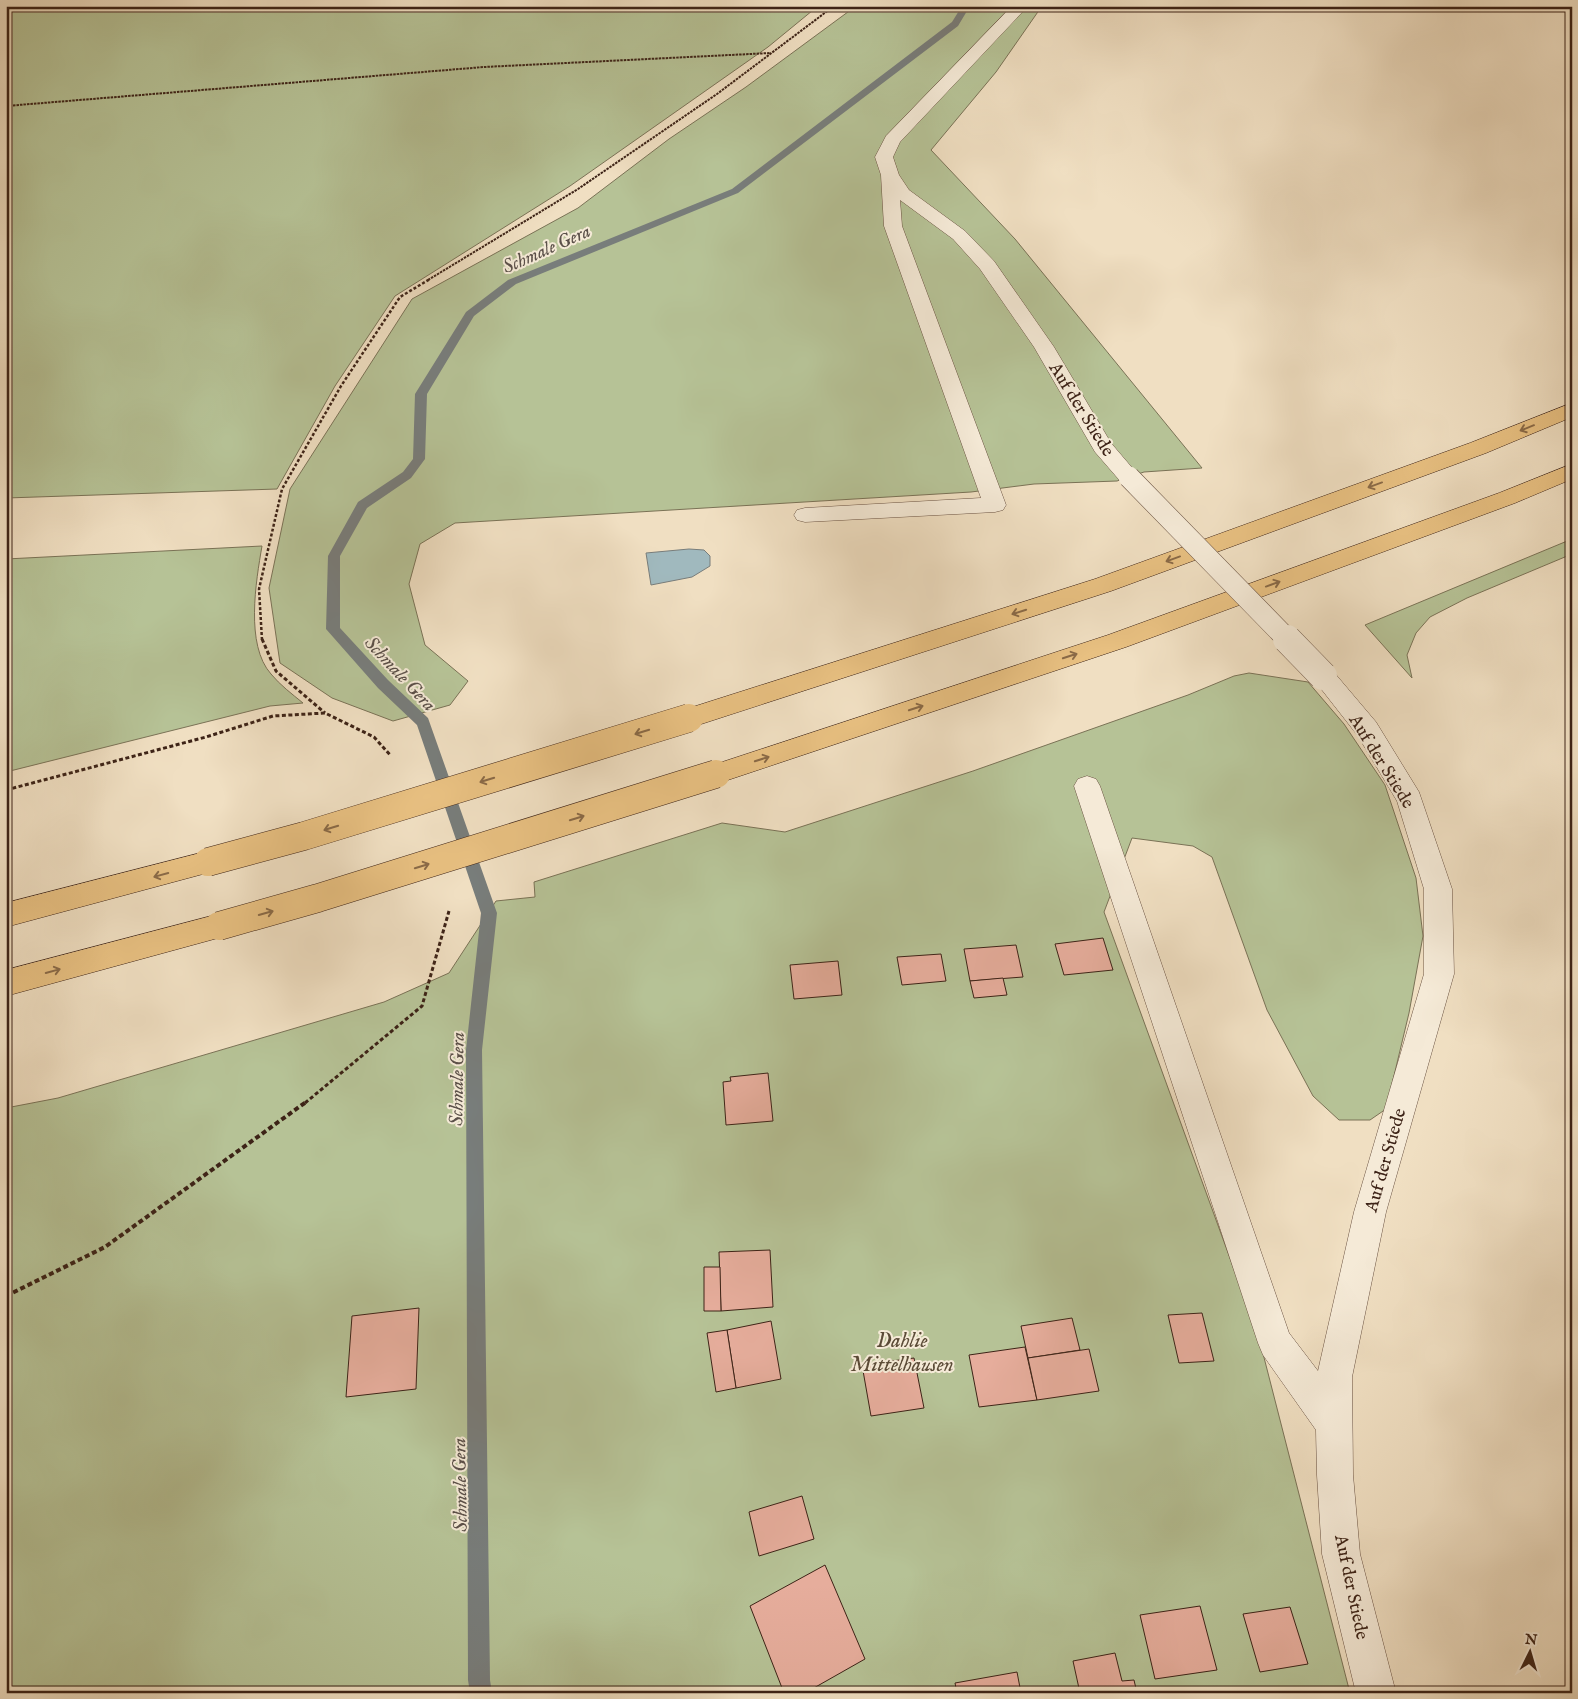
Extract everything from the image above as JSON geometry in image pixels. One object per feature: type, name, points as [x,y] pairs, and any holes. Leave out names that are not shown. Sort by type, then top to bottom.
[{"type":"highway","points":[[6,915],[304,836],[689,718],[1103,585],[1478,448],[1572,409]]},
{"type":"highway","points":[[6,983],[328,895],[716,774],[1118,641],[1507,498],[1572,471]]},
{"type":"lane","name":"Auf der Stiede","points":[[1020,6],[892,140],[884,157],[890,174],[903,194],[959,235],[987,265],[1044,346],[1103,447],[1129,477],[1322,676],[1367,728],[1410,799],[1438,889],[1439,974],[1370,1212],[1334,1377],[1335,1475],[1341,1554],[1376,1693]]},
{"type":"lane","points":[[805,515],[995,505],[893,226],[890,174]]},
{"type":"lane","points":[[1087,786],[1275,1343],[1335,1425]]},
{"type":"path","points":[[391,756],[374,737],[325,713],[276,670],[262,639],[259,589],[282,489],[341,386],[400,296],[578,189],[717,94],[834,6]]},
{"type":"path","points":[[6,106],[448,70],[669,55],[772,53]]},
{"type":"path","points":[[6,790],[206,737],[273,716],[325,713]]},
{"type":"path","points":[[6,1296],[105,1247],[287,1118],[422,1006],[450,911]]},
{"type":"green space","points":[[6,6],[818,6],[768,47],[570,186],[395,296],[335,386],[277,489],[6,498]]},
{"type":"green space","points":[[856,6],[1042,6],[996,72],[931,150],[1015,239],[1202,468],[1144,472],[1117,481],[1034,484],[971,492],[455,523],[420,544],[409,584],[425,645],[468,681],[450,705],[393,721],[332,698],[280,663],[269,588],[290,489],[412,299],[578,208],[669,139],[746,87]]},
{"type":"green space","points":[[1572,539],[1572,554],[1467,598],[1430,617],[1416,633],[1407,655],[1412,678],[1365,625]]},
{"type":"green space","points":[[262,546],[254,612],[258,647],[263,662],[271,674],[282,686],[303,703],[270,706],[6,772],[6,559]]},
{"type":"green space","name":"Dahlie Mittelhausen","points":[[1249,673],[1308,682],[1344,724],[1385,785],[1416,878],[1423,936],[1409,1013],[1386,1109],[1370,1120],[1339,1120],[1313,1096],[1267,1010],[1212,857],[1193,846],[1132,838],[1104,912],[1259,1338],[1350,1693],[6,1693],[6,1108],[58,1098],[384,1002],[449,973],[496,901],[535,897],[534,882],[722,823],[785,832],[973,771],[1188,695],[1234,676]]},
{"type":"water","points":[[689,549],[704,550],[710,556],[710,566],[692,577],[651,585],[646,553]]},
{"type":"building","points":[[1103,938],[1113,970],[1064,975],[1055,944]]},
{"type":"building","points":[[1016,945],[1023,977],[970,981],[964,949]]},
{"type":"building","points":[[941,954],[946,981],[902,985],[897,957]]},
{"type":"building","points":[[838,961],[842,995],[794,999],[790,965]]},
{"type":"building","points":[[1003,978],[1007,995],[974,998],[970,981]]},
{"type":"building","points":[[768,1073],[773,1121],[726,1125],[723,1082],[731,1081],[730,1077]]},
{"type":"building","points":[[770,1250],[773,1307],[721,1311],[719,1252]]},
{"type":"building","points":[[704,1267],[720,1267],[721,1311],[704,1311]]},
{"type":"building","points":[[419,1308],[416,1389],[346,1397],[352,1316]]},
{"type":"building","points":[[1202,1313],[1214,1361],[1179,1363],[1168,1315]]},
{"type":"building","points":[[1072,1318],[1080,1350],[1028,1358],[1021,1326]]},
{"type":"building","points":[[771,1321],[781,1379],[736,1388],[727,1330]]},
{"type":"building","points":[[727,1330],[736,1388],[716,1392],[707,1333]]},
{"type":"building","points":[[1025,1347],[1037,1400],[979,1407],[969,1355]]},
{"type":"building","points":[[1089,1349],[1099,1391],[1037,1400],[1028,1358]]},
{"type":"building","points":[[914,1358],[924,1408],[871,1416],[862,1365]]},
{"type":"building","points":[[802,1496],[814,1539],[759,1556],[749,1512]]},
{"type":"building","points":[[825,1565],[865,1659],[805,1693],[784,1693],[750,1606]]},
{"type":"building","points":[[1200,1606],[1217,1670],[1155,1679],[1140,1615]]},
{"type":"building","points":[[1290,1607],[1308,1664],[1260,1672],[1243,1614]]},
{"type":"building","points":[[1115,1653],[1122,1681],[1134,1680],[1137,1693],[1080,1693],[1073,1661]]},
{"type":"building","points":[[1017,1672],[1021,1693],[957,1693],[955,1683]]},
{"type":"waterway","name":"Schmale Gera","points":[[481,1693],[479,1680],[474,1050],[489,913],[423,722],[383,684],[333,629],[334,556],[362,505],[407,475],[419,459],[421,394],[470,314],[512,282],[735,191],[955,24],[966,6]]}]
